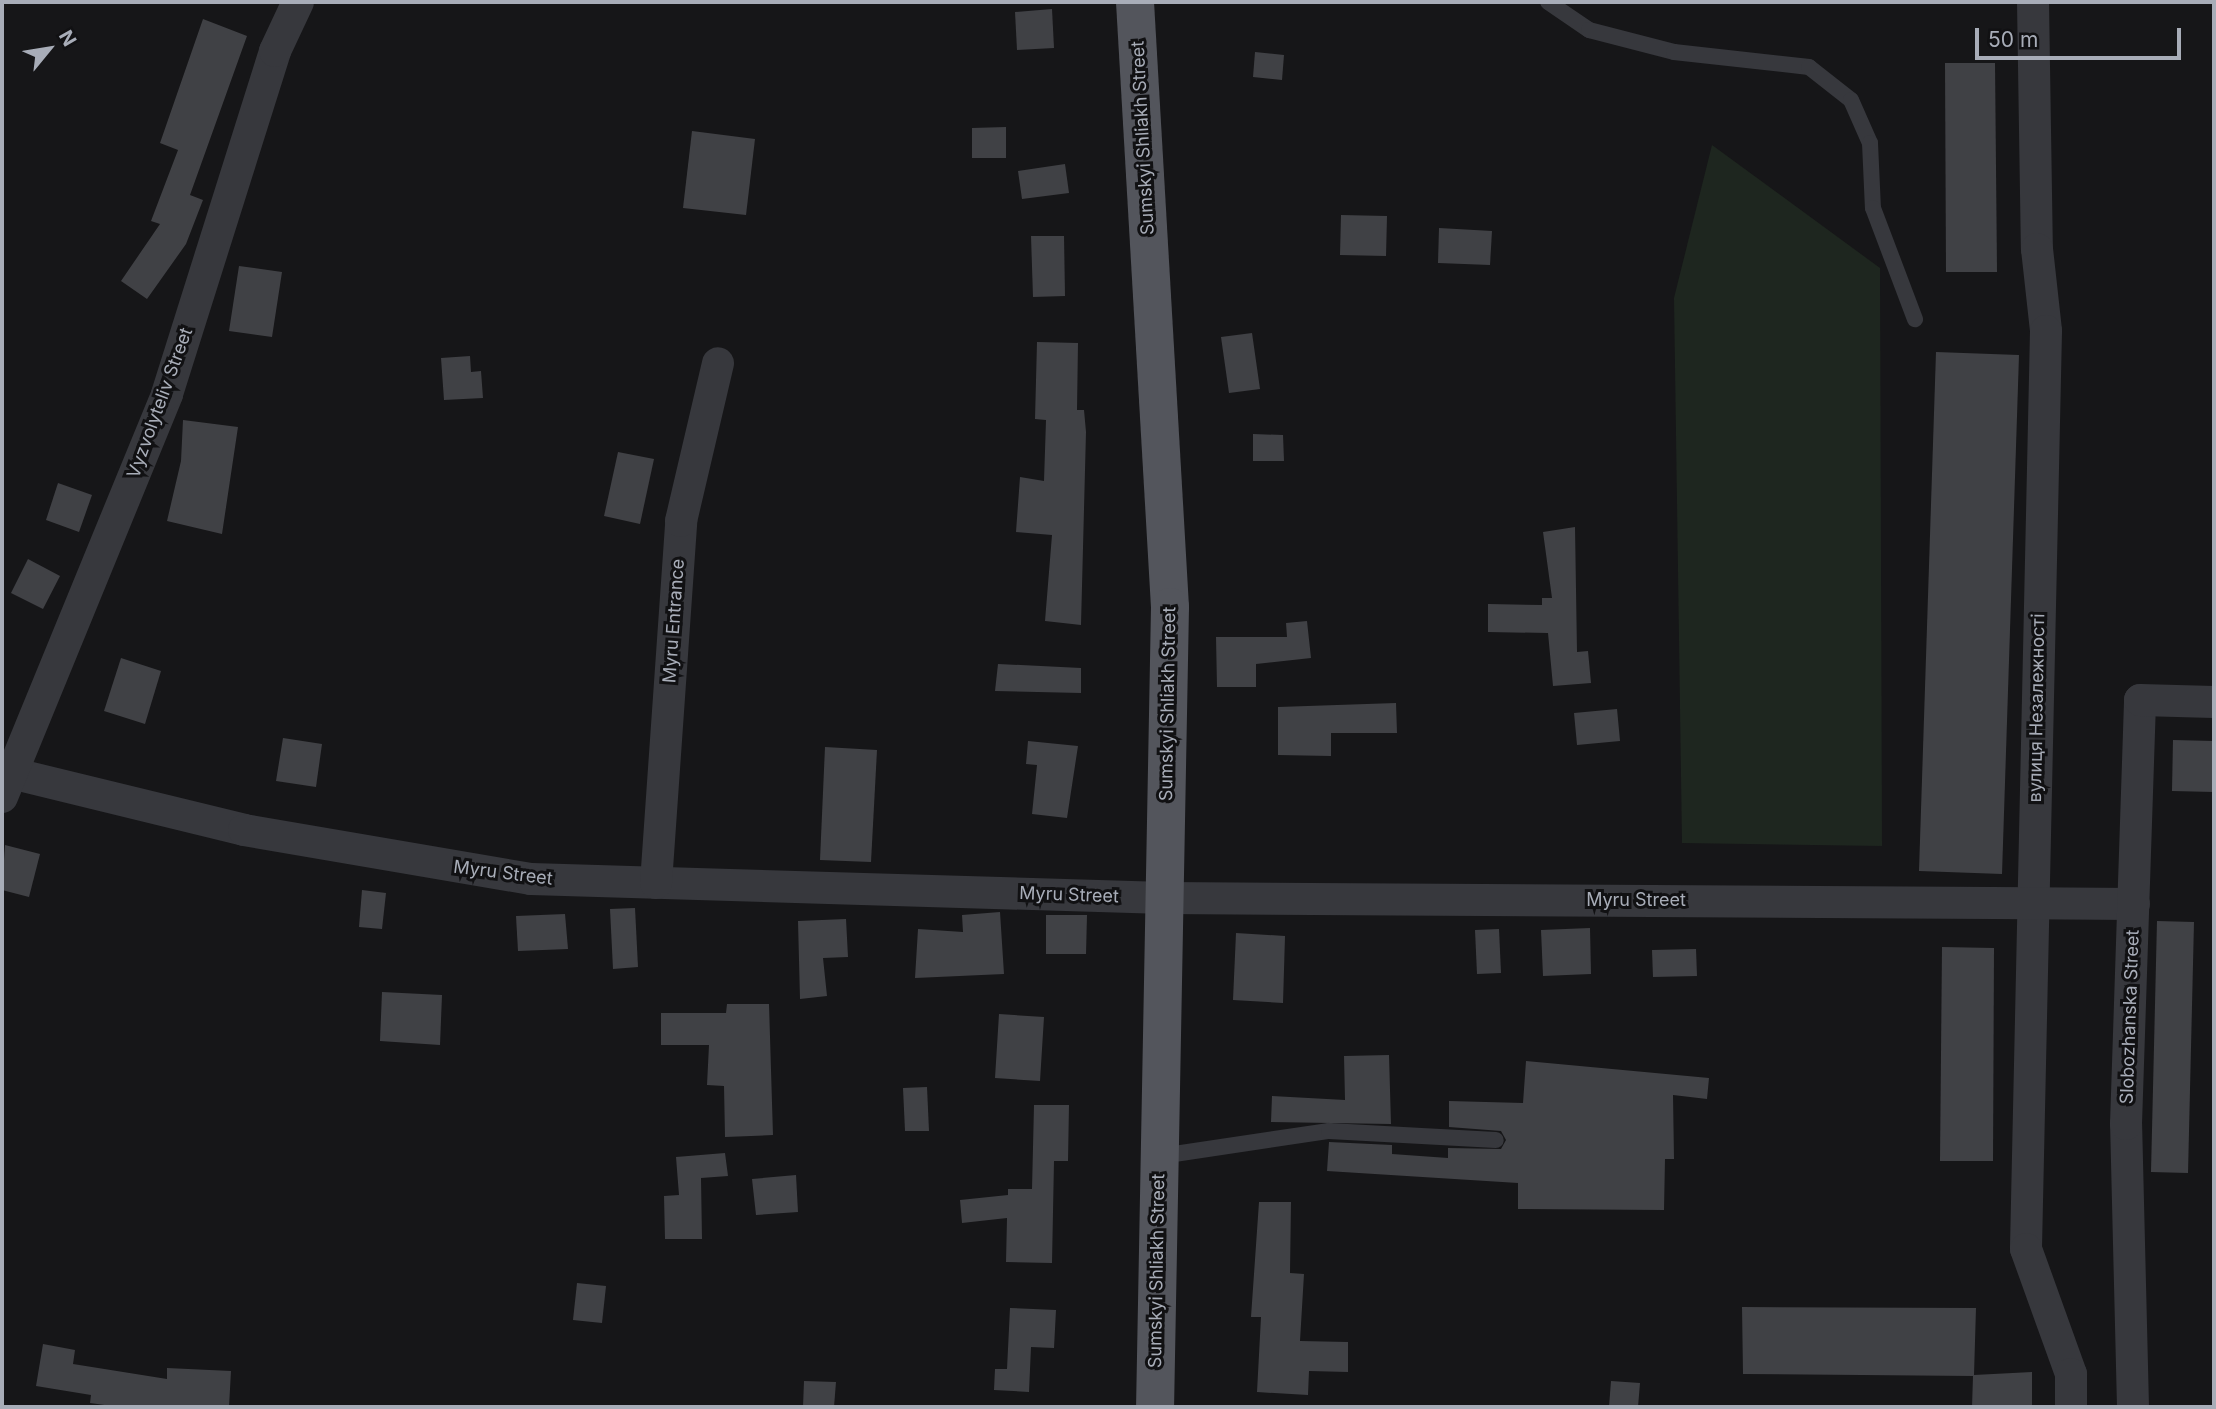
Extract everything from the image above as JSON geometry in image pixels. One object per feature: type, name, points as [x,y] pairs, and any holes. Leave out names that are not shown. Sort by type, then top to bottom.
[{"type":"main road","name":"Sumskyi Shliakh Street","points":[[1135,2],[1170,607],[1158,1157],[1156,1407]]},
{"type":"street","name":"Vyzvolyteliv Street","points":[[8,785],[167,394],[275,51],[298,2]]},
{"type":"street","name":"вулиця Незалежності","points":[[2033,2],[2037,249],[2046,331],[2026,1249],[2071,1374],[2071,1407]]},
{"type":"street","name":"Myru Entrance","points":[[656,883],[681,521],[718,363]]},
{"type":"street","name":"Slobozhanska Street","points":[[2133,1407],[2126,1124],[2140,700],[2214,702]]},
{"type":"street","name":"Myru Street","points":[[8,785],[421,862],[531,879],[1165,898],[2134,904]]},
{"type":"lane","points":[[1548,2],[1590,30],[1674,52],[1809,67],[1851,100],[1870,143],[1873,208],[1915,319]]},
{"type":"lane","points":[[1158,1157],[1329,1131],[1496,1139]]},
{"type":"shaded area","points":[[1712,145],[1880,268],[1882,846],[1682,843],[1674,298]]},
{"type":"building","points":[[1052,9],[1054,48],[1017,50],[1015,12]]},
{"type":"building","points":[[203,19],[247,36],[190,195],[203,200],[186,244],[147,299],[121,281],[160,224],[151,221],[178,150],[160,143]]},
{"type":"building","points":[[1255,52],[1284,55],[1282,80],[1253,77]]},
{"type":"building","points":[[1945,63],[1995,63],[1997,272],[1946,272]]},
{"type":"building","points":[[1006,127],[1006,158],[972,158],[972,128]]},
{"type":"building","points":[[692,131],[755,139],[746,215],[683,208]]},
{"type":"building","points":[[1065,164],[1069,193],[1022,199],[1018,171]]},
{"type":"building","points":[[1341,215],[1387,216],[1386,256],[1340,255]]},
{"type":"building","points":[[1439,228],[1492,231],[1490,265],[1438,263]]},
{"type":"building","points":[[1031,236],[1064,236],[1065,296],[1033,297]]},
{"type":"building","points":[[239,266],[282,272],[272,337],[229,331]]},
{"type":"building","points":[[1252,333],[1260,389],[1229,393],[1221,337]]},
{"type":"building","points":[[1037,342],[1078,343],[1077,410],[1084,410],[1086,432],[1081,625],[1045,621],[1052,535],[1016,532],[1020,477],[1044,481],[1046,420],[1035,419]]},
{"type":"building","points":[[1936,352],[2019,355],[2002,874],[1919,871]]},
{"type":"building","points":[[470,356],[471,372],[481,371],[483,398],[444,400],[441,358]]},
{"type":"building","points":[[183,420],[238,427],[222,534],[167,521],[181,461]]},
{"type":"building","points":[[1253,434],[1283,435],[1284,461],[1253,461]]},
{"type":"building","points":[[618,452],[654,459],[640,524],[604,516]]},
{"type":"building","points":[[58,483],[92,495],[79,532],[46,520]]},
{"type":"building","points":[[1575,527],[1577,652],[1588,651],[1591,683],[1553,686],[1548,633],[1488,632],[1488,604],[1542,605],[1542,598],[1552,598],[1543,532]]},
{"type":"building","points":[[28,559],[60,576],[43,609],[11,593]]},
{"type":"building","points":[[1307,621],[1311,658],[1256,664],[1256,687],[1217,687],[1216,637],[1287,637],[1286,623]]},
{"type":"building","points":[[121,658],[161,671],[145,724],[104,711]]},
{"type":"building","points":[[998,664],[1081,668],[1081,693],[995,691]]},
{"type":"building","points":[[1396,703],[1397,733],[1331,733],[1331,756],[1278,755],[1278,707]]},
{"type":"building","points":[[1617,709],[1620,741],[1577,745],[1574,713]]},
{"type":"building","points":[[283,738],[322,744],[316,787],[276,781]]},
{"type":"building","points":[[2173,740],[2214,741],[2214,792],[2172,791]]},
{"type":"building","points":[[1028,741],[1078,746],[1067,818],[1032,814],[1037,765],[1026,764]]},
{"type":"building","points":[[825,747],[877,750],[871,862],[820,860]]},
{"type":"building","points":[[5,845],[40,854],[29,897],[2,890]]},
{"type":"building","points":[[362,890],[386,893],[382,929],[359,927]]},
{"type":"building","points":[[635,908],[638,967],[613,969],[610,909]]},
{"type":"building","points":[[1000,912],[1004,974],[915,978],[918,929],[963,932],[962,915]]},
{"type":"building","points":[[565,914],[568,949],[518,951],[516,916]]},
{"type":"building","points":[[1046,915],[1087,915],[1086,954],[1046,954]]},
{"type":"building","points":[[846,919],[848,957],[823,958],[827,996],[800,999],[798,921]]},
{"type":"building","points":[[2157,921],[2194,922],[2188,1173],[2151,1172]]},
{"type":"building","points":[[1590,928],[1591,974],[1543,976],[1541,930]]},
{"type":"building","points":[[1499,929],[1501,973],[1477,974],[1475,930]]},
{"type":"building","points":[[1236,933],[1285,936],[1283,1003],[1233,1000]]},
{"type":"building","points":[[1942,947],[1994,948],[1993,1161],[1940,1161]]},
{"type":"building","points":[[1696,949],[1697,976],[1653,977],[1652,950]]},
{"type":"building","points":[[382,992],[442,995],[440,1045],[380,1041]]},
{"type":"building","points":[[727,1004],[769,1004],[773,1135],[725,1137],[724,1086],[707,1085],[709,1045],[661,1045],[661,1013],[726,1013]]},
{"type":"building","points":[[999,1014],[1044,1017],[1040,1081],[995,1078]]},
{"type":"building","points":[[1389,1055],[1391,1124],[1271,1122],[1272,1096],[1345,1100],[1344,1056]]},
{"type":"building","points":[[1526,1061],[1709,1078],[1707,1099],[1673,1095],[1674,1159],[1665,1159],[1664,1210],[1518,1209],[1518,1183],[1327,1171],[1329,1142],[1392,1145],[1392,1154],[1448,1158],[1448,1148],[1501,1149],[1506,1140],[1501,1131],[1449,1127],[1449,1101],[1523,1103]]},
{"type":"building","points":[[927,1087],[929,1131],[905,1131],[903,1088]]},
{"type":"building","points":[[1034,1105],[1069,1105],[1068,1161],[1054,1161],[1052,1263],[1006,1262],[1007,1218],[962,1223],[960,1200],[1008,1195],[1008,1189],[1032,1189]]},
{"type":"building","points":[[725,1153],[728,1176],[701,1178],[702,1239],[665,1239],[664,1196],[679,1195],[676,1157]]},
{"type":"building","points":[[796,1175],[798,1212],[756,1215],[752,1179]]},
{"type":"building","points":[[1259,1202],[1291,1202],[1290,1273],[1304,1274],[1300,1341],[1348,1342],[1348,1372],[1309,1371],[1308,1395],[1257,1392],[1261,1317],[1251,1317]]},
{"type":"building","points":[[577,1283],[606,1286],[602,1323],[573,1320]]},
{"type":"building","points":[[1742,1307],[1976,1308],[1974,1375],[2032,1372],[2032,1407],[1972,1407],[1973,1376],[1743,1374]]},
{"type":"building","points":[[1010,1308],[1056,1310],[1054,1348],[1031,1347],[1029,1392],[994,1390],[995,1369],[1007,1369]]},
{"type":"building","points":[[43,1344],[75,1350],[73,1364],[167,1379],[167,1368],[231,1371],[229,1407],[119,1407],[90,1403],[91,1395],[36,1386]]},
{"type":"building","points":[[804,1381],[836,1382],[834,1407],[803,1407]]},
{"type":"building","points":[[1611,1381],[1640,1383],[1638,1407],[1609,1407]]}]
